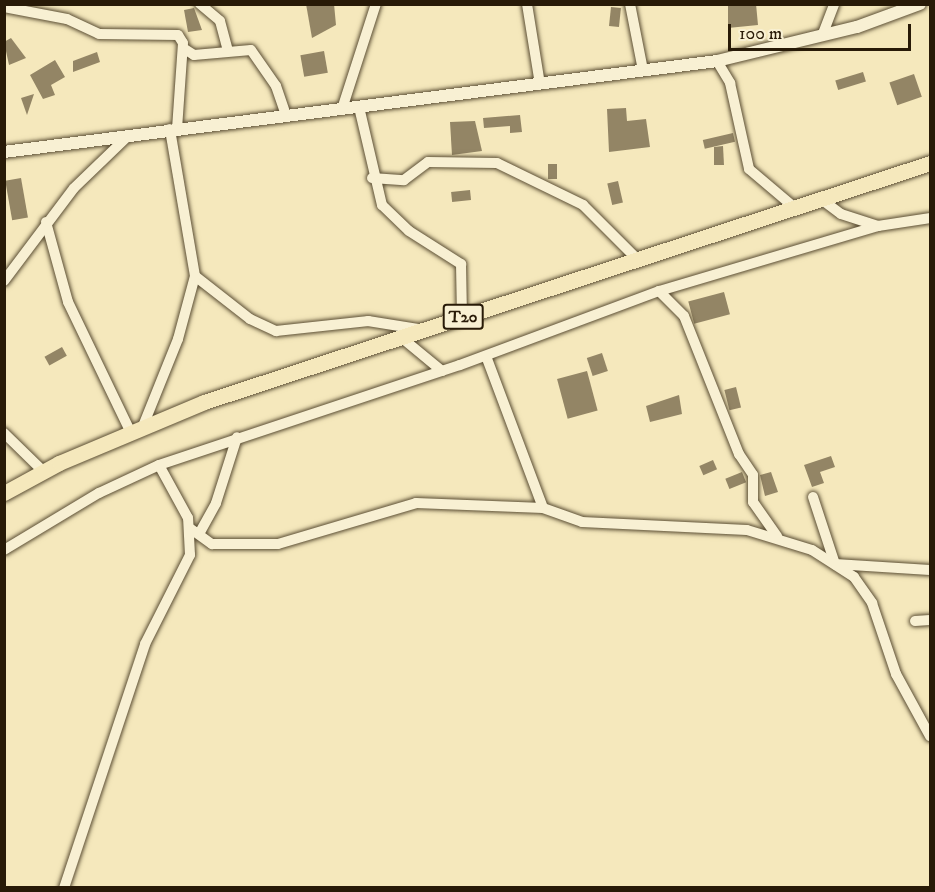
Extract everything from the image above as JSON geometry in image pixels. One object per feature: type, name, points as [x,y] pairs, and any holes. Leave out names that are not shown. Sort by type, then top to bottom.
[{"type":"main road","name":"T20","points":[[4,493],[136,428],[424,330],[930,164]]},
{"type":"street","points":[[200,4],[220,21],[228,51]]},
{"type":"street","points":[[342,109],[376,4]]},
{"type":"street","points":[[527,4],[540,84]]},
{"type":"street","points":[[630,4],[643,70]]},
{"type":"street","points":[[822,36],[834,4]]},
{"type":"street","points":[[4,152],[173,128],[359,107],[717,61],[822,36],[920,4]]},
{"type":"street","points":[[4,7],[27,8],[67,19],[99,34],[171,33],[181,39],[183,48],[173,128],[195,276],[178,339],[136,428]]},
{"type":"street","points":[[183,48],[194,55],[252,51],[286,115]]},
{"type":"street","points":[[717,61],[730,83],[749,169],[795,208]]},
{"type":"street","points":[[359,107],[372,178],[382,205],[397,222],[457,258],[464,275],[462,318]]},
{"type":"street","points":[[4,281],[46,222],[128,135]]},
{"type":"street","points":[[372,178],[404,180],[428,162],[497,163],[583,205],[638,260]]},
{"type":"street","points":[[821,199],[841,214],[878,226]]},
{"type":"street","points":[[4,550],[99,493],[159,465],[237,437],[486,356],[660,291],[878,226],[930,218]]},
{"type":"street","points":[[46,222],[68,302],[136,428]]},
{"type":"street","points":[[195,276],[250,319],[276,331],[369,321],[424,330]]},
{"type":"street","points":[[660,291],[684,316],[739,454],[753,475],[753,502],[777,536]]},
{"type":"street","points":[[402,338],[442,371]]},
{"type":"street","points":[[486,356],[543,508]]},
{"type":"street","points":[[4,433],[44,472]]},
{"type":"street","points":[[64,888],[141,653],[184,574],[195,531],[216,503],[237,437]]},
{"type":"street","points":[[159,465],[195,531],[212,544],[278,544],[416,503],[543,508],[582,522],[777,536],[835,564],[854,577],[872,603],[896,674],[930,736]]},
{"type":"street","points":[[813,497],[835,564]]},
{"type":"street","points":[[835,564],[930,570]]},
{"type":"street","points":[[915,621],[930,620]]},
{"type":"building","points":[[306,4],[334,4],[336,25],[312,38]]},
{"type":"building","points":[[728,4],[756,4],[758,25],[728,28]]},
{"type":"building","points":[[611,7],[621,8],[619,27],[609,26]]},
{"type":"building","points":[[194,8],[202,30],[188,32],[184,10]]},
{"type":"building","points":[[11,38],[26,58],[9,65],[4,42]]},
{"type":"building","points":[[324,51],[328,73],[304,77],[300,55]]},
{"type":"building","points":[[97,52],[100,62],[73,72],[73,61]]},
{"type":"building","points":[[55,60],[65,77],[51,85],[55,95],[43,99],[30,75]]},
{"type":"building","points":[[863,72],[866,82],[838,90],[835,80]]},
{"type":"building","points":[[914,74],[922,97],[897,105],[889,82]]},
{"type":"building","points":[[34,94],[27,115],[21,98]]},
{"type":"building","points":[[626,108],[627,121],[646,119],[650,147],[609,152],[607,109]]},
{"type":"building","points":[[520,115],[522,132],[510,133],[510,126],[484,128],[483,118]]},
{"type":"building","points":[[475,121],[482,151],[452,155],[450,122]]},
{"type":"building","points":[[733,133],[735,142],[705,149],[703,140]]},
{"type":"building","points":[[723,146],[724,165],[714,165],[714,147]]},
{"type":"building","points":[[548,164],[557,164],[557,179],[548,179]]},
{"type":"building","points":[[21,178],[28,217],[12,220],[5,181]]},
{"type":"building","points":[[618,181],[623,202],[612,205],[607,183]]},
{"type":"building","points":[[470,190],[471,200],[452,202],[451,192]]},
{"type":"building","points":[[724,292],[730,314],[694,324],[688,302]]},
{"type":"building","points":[[62,347],[67,356],[49,365],[45,357]]},
{"type":"building","points":[[602,353],[608,371],[593,376],[587,358]]},
{"type":"building","points":[[587,371],[598,411],[568,419],[557,379]]},
{"type":"building","points":[[736,387],[741,407],[729,410],[724,390]]},
{"type":"building","points":[[679,395],[682,414],[650,422],[646,406]]},
{"type":"building","points":[[831,456],[835,467],[820,472],[824,483],[812,487],[804,465]]},
{"type":"building","points":[[713,460],[717,469],[703,475],[699,466]]},
{"type":"building","points":[[742,472],[746,482],[729,489],[725,479]]},
{"type":"building","points":[[771,472],[778,492],[765,496],[760,475]]}]
